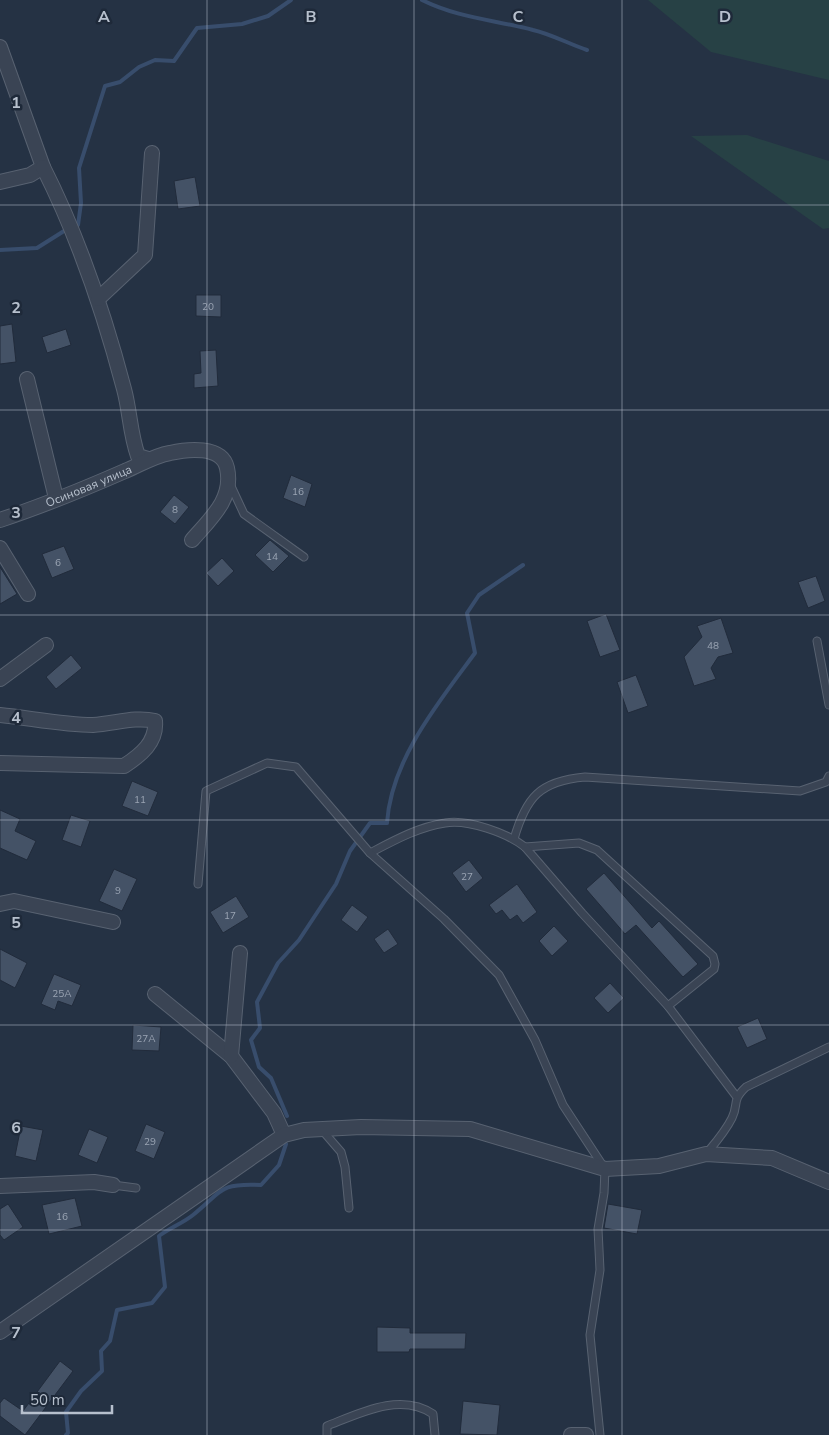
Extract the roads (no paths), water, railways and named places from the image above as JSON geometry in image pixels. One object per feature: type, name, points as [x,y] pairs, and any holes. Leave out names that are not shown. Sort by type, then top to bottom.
[{"type":"street","points":[[0,47],[43,168],[66,211],[98,299],[125,392],[133,444],[138,456],[148,459]]},
{"type":"street","points":[[98,299],[145,256],[152,154]]},
{"type":"street","points":[[0,182],[30,175],[43,168]]},
{"type":"street","points":[[26,379],[56,498]]},
{"type":"street","name":"Осиновая улица","points":[[0,520],[126,471],[148,459],[171,453],[210,451],[220,457],[227,466],[228,481]]},
{"type":"street","points":[[192,540],[224,503],[228,481]]},
{"type":"street","points":[[0,548],[28,594]]},
{"type":"street","points":[[0,679],[46,645]]},
{"type":"street","points":[[0,715],[92,725],[142,718],[155,721],[156,733],[141,755],[124,766],[0,763]]},
{"type":"street","points":[[0,904],[14,901],[113,922]]},
{"type":"street","points":[[231,1056],[240,953]]},
{"type":"street","points":[[155,994],[231,1056],[274,1113],[284,1135]]},
{"type":"street","points":[[0,1332],[284,1135],[304,1130],[361,1127],[470,1128],[604,1169],[659,1166],[706,1154],[772,1158],[829,1182]]},
{"type":"street","points":[[0,1186],[94,1182],[113,1185]]},
{"type":"street","points":[[571,1435],[580,1433],[586,1435]]},
{"type":"lane","points":[[228,481],[244,514],[304,557]]},
{"type":"lane","points":[[817,641],[829,705]]},
{"type":"lane","points":[[198,884],[206,791],[267,763],[296,767],[363,846],[444,919],[500,975],[535,1040],[563,1104],[604,1169],[604,1193],[598,1229],[600,1270],[590,1335],[600,1435]]},
{"type":"lane","points":[[514,839],[520,817],[532,798],[550,784],[562,779],[585,777],[800,791],[826,782],[829,776]]},
{"type":"lane","points":[[370,853],[406,834],[446,822],[479,826],[514,839],[525,847],[582,914],[668,1006],[736,1096]]},
{"type":"lane","points":[[525,847],[579,843],[597,850],[713,956],[716,964],[714,969],[668,1006]]},
{"type":"lane","points":[[706,1154],[723,1135],[733,1116],[736,1096],[746,1088],[829,1048]]},
{"type":"lane","points":[[322,1130],[341,1152],[345,1167],[349,1208]]},
{"type":"lane","points":[[113,1185],[136,1188]]},
{"type":"lane","points":[[327,1435],[327,1426],[362,1412],[392,1404],[422,1406],[433,1414],[435,1435]]},
{"type":"waterway","points":[[78,225],[81,203],[79,168],[105,86],[120,82],[139,67],[155,60],[174,61],[197,28],[242,24],[268,16],[291,0]]},
{"type":"waterway","points":[[422,0],[463,15],[540,32],[587,50]]},
{"type":"waterway","points":[[0,250],[37,248],[64,231]]},
{"type":"waterway","points":[[287,1116],[271,1078],[259,1067],[251,1040],[260,1028],[257,1002],[278,963],[299,940],[336,884],[350,851],[370,823],[387,823],[390,800],[397,777],[407,755],[432,712],[475,653],[467,613],[479,595],[523,565]]},
{"type":"waterway","points":[[66,1435],[68,1433],[66,1412],[81,1391],[102,1371],[101,1351],[110,1341],[117,1310],[152,1303],[165,1287],[159,1236],[189,1218],[222,1190],[236,1185],[261,1185],[279,1165],[286,1144]]}]
